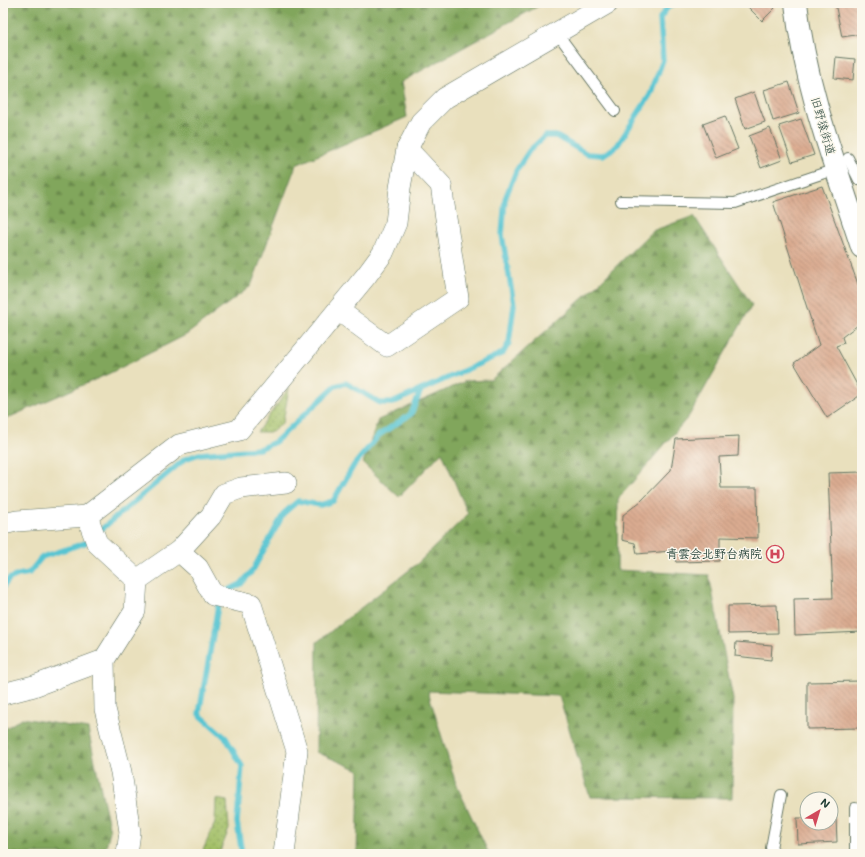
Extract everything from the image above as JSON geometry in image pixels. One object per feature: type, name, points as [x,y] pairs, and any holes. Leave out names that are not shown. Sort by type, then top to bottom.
[{"type":"street","points":[[3,524],[17,522],[88,520],[179,445],[239,430],[366,276],[383,252],[396,223],[407,149],[421,122],[444,98],[557,34],[608,3]]},
{"type":"street","name":"旧野猿街道","points":[[796,3],[798,20],[815,101],[838,154],[862,247]]},
{"type":"street","points":[[338,310],[387,346],[458,298],[441,185],[407,149]]},
{"type":"street","points":[[137,580],[179,552],[211,516],[224,494],[241,488],[286,483]]},
{"type":"street","points":[[88,520],[97,543],[137,580]]},
{"type":"street","points":[[179,552],[198,568],[212,595],[251,604],[297,751],[284,854]]},
{"type":"street","points":[[128,854],[130,832],[121,772],[105,709],[104,660],[135,612],[137,580]]},
{"type":"street","points":[[3,694],[34,686],[104,660]]},
{"type":"lane","points":[[557,34],[615,111]]},
{"type":"lane","points":[[621,201],[735,203],[838,154],[859,180],[862,174]]},
{"type":"lane","points":[[777,854],[771,848],[780,795]]},
{"type":"lane","points":[[855,808],[855,854]]},
{"type":"green space","points":[[3,3],[544,3],[401,82],[407,117],[296,165],[251,286],[186,335],[108,374],[3,420]]},
{"type":"green space","points":[[694,216],[752,305],[689,416],[618,499],[617,570],[709,575],[733,699],[732,798],[590,797],[559,696],[428,691],[456,784],[489,854],[357,854],[359,770],[316,752],[317,642],[417,564],[468,514],[442,452],[399,497],[363,463],[378,420],[466,381],[491,380],[593,289],[652,231]]},
{"type":"green space","points":[[289,388],[283,422],[272,432],[257,432]]},
{"type":"green space","points":[[22,718],[88,729],[110,831],[104,854],[3,854],[3,730]]},
{"type":"green space","points":[[216,799],[227,801],[229,829],[219,854],[211,854],[203,850],[215,823]]},
{"type":"building","points":[[744,3],[770,3],[775,8],[762,21]]},
{"type":"building","points":[[835,3],[862,3],[862,34],[842,37]]},
{"type":"building","points":[[836,57],[855,59],[853,80],[834,78]]},
{"type":"building","points":[[789,82],[799,113],[773,121],[764,90]]},
{"type":"building","points":[[754,92],[765,122],[745,129],[735,99]]},
{"type":"building","points":[[725,116],[738,149],[716,158],[703,124]]},
{"type":"building","points":[[801,119],[814,155],[792,162],[779,126]]},
{"type":"building","points":[[770,128],[782,160],[761,168],[749,136]]},
{"type":"building","points":[[822,186],[862,295],[862,322],[842,337],[844,343],[836,346],[862,394],[827,418],[794,363],[819,345],[773,202]]},
{"type":"building","points":[[739,436],[738,456],[719,457],[721,488],[757,488],[758,538],[720,537],[720,561],[676,562],[671,551],[637,554],[635,543],[622,540],[623,515],[641,501],[671,470],[676,439]]},
{"type":"building","points":[[862,472],[862,632],[795,635],[794,599],[833,598],[828,473]]},
{"type":"building","points":[[777,605],[778,633],[728,634],[728,606]]},
{"type":"building","points":[[736,642],[772,645],[771,660],[735,656]]},
{"type":"building","points":[[862,681],[862,728],[807,729],[807,682]]},
{"type":"building","points":[[797,818],[799,818],[799,831],[837,831],[837,842],[798,844]]},
{"type":"waterway","points":[[97,533],[185,459],[199,454],[259,449],[275,442],[335,386],[346,383],[380,403],[392,403],[503,353],[509,343],[514,305],[502,235],[505,199],[516,171],[529,151],[545,136],[556,136],[587,154],[603,155],[617,146],[650,95],[663,60],[660,18],[668,7],[675,3]]},
{"type":"waterway","points":[[226,592],[241,584],[253,570],[284,513],[298,501],[320,505],[333,501],[354,465],[379,435],[411,414],[421,390]]},
{"type":"waterway","points":[[3,587],[9,579],[18,575],[29,573],[42,557],[85,543],[91,538]]},
{"type":"waterway","points":[[220,602],[218,606],[199,714],[226,738],[242,766],[237,822],[242,854]]},
{"type":"place","name":"青雲会北野台病院","points":[[775,554]]}]
